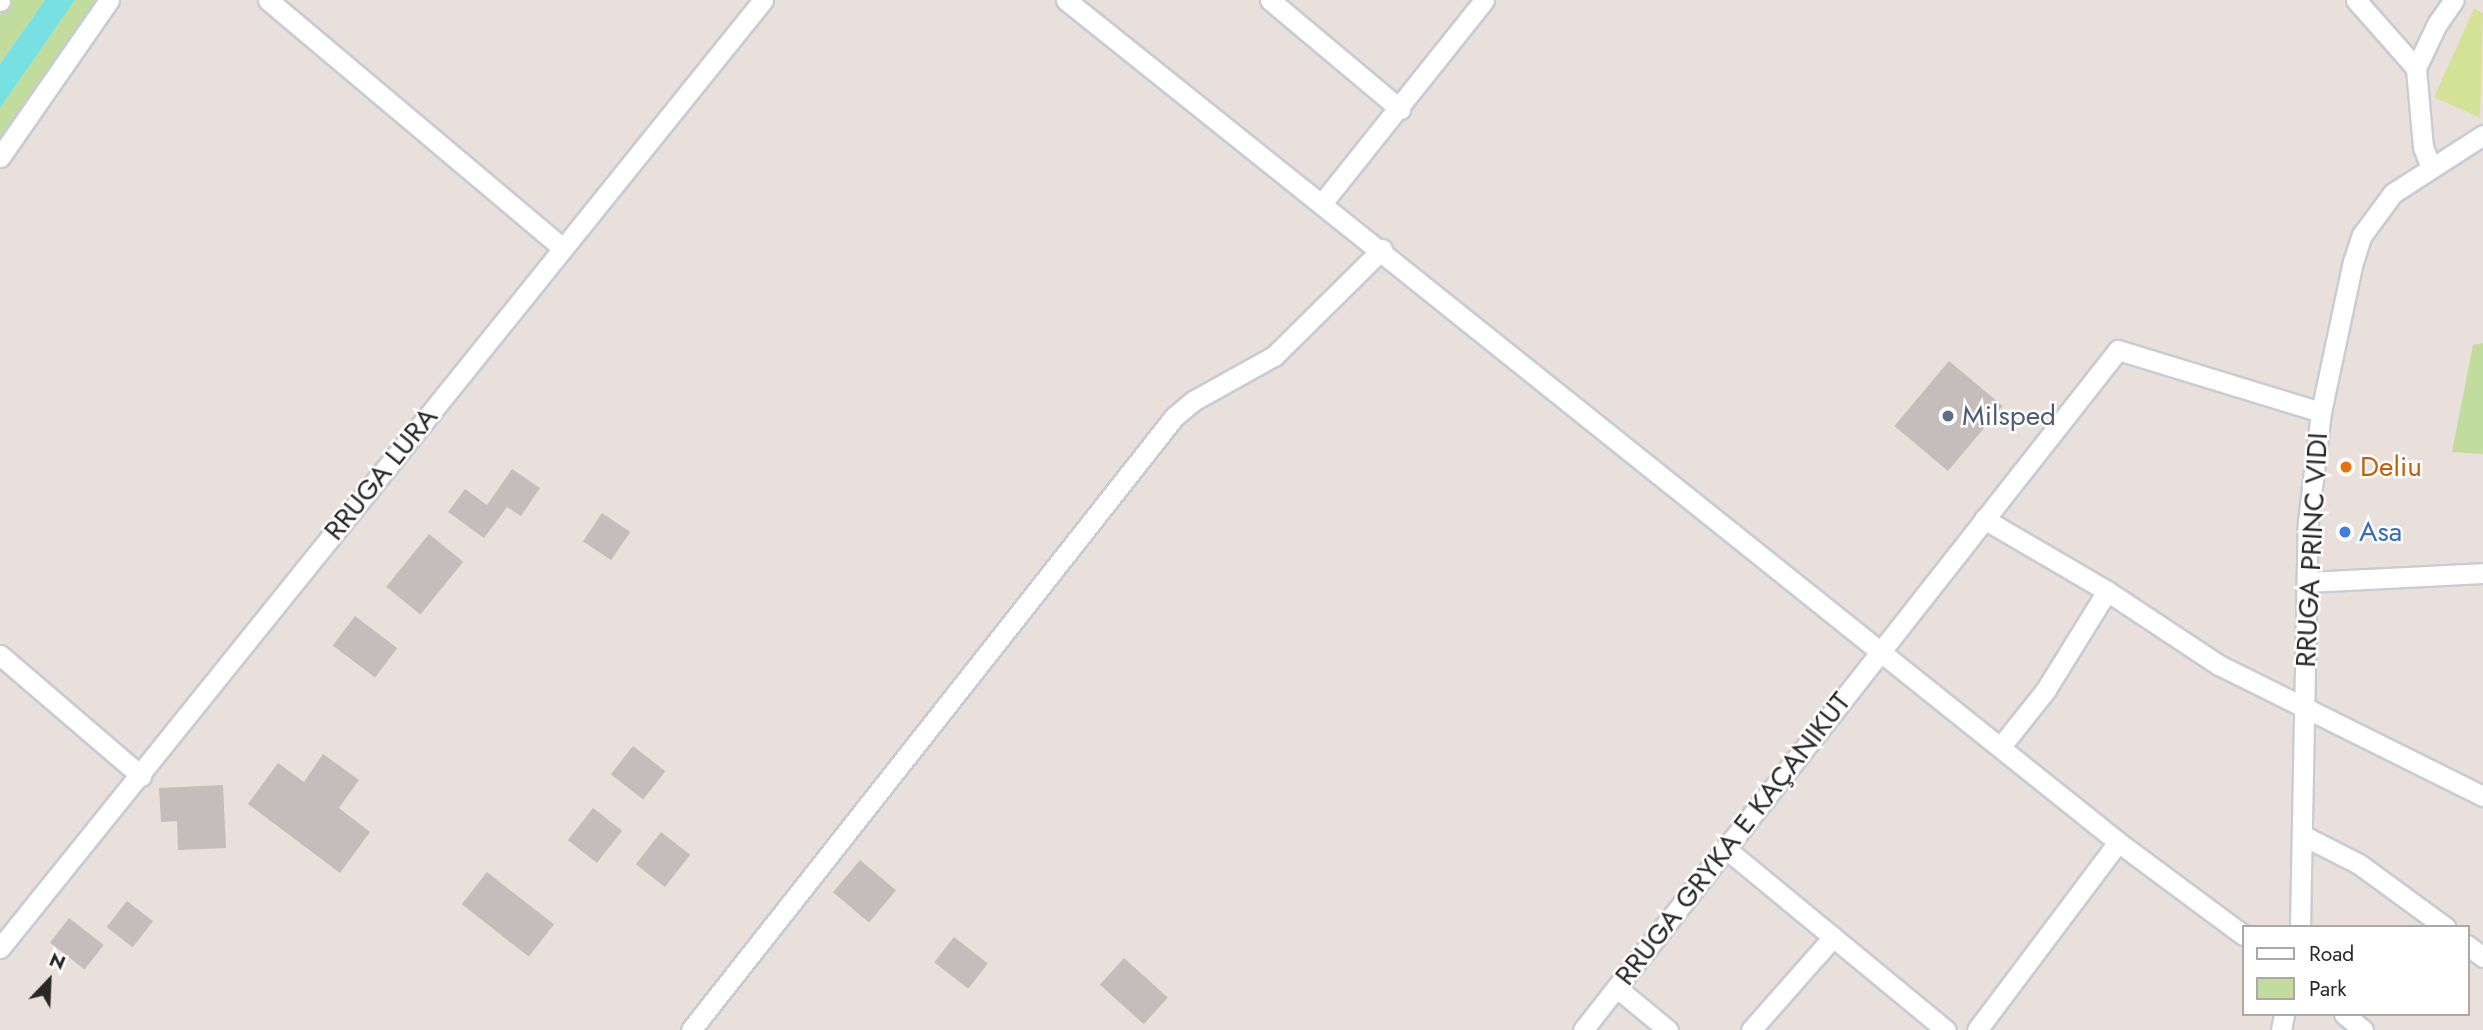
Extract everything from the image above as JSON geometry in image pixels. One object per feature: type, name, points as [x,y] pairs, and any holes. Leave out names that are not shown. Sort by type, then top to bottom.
[{"type":"street","points":[[0,157],[109,0]]},
{"type":"street","points":[[268,0],[562,248]]},
{"type":"street","name":"RRUGA LURA","points":[[0,948],[763,0]]},
{"type":"street","points":[[1066,0],[1382,248],[2002,745],[2118,842],[2242,934]]},
{"type":"street","points":[[1270,0],[1400,109]]},
{"type":"street","points":[[1323,202],[1400,109],[1484,0]]},
{"type":"street","points":[[2356,0],[2416,68]]},
{"type":"street","points":[[2430,165],[2423,147],[2416,68],[2437,24],[2454,0]]},
{"type":"street","name":"RRUGA PRINC VIDI","points":[[2301,925],[2309,509],[2321,412],[2362,235],[2393,193],[2430,165],[2483,135]]},
{"type":"street","points":[[691,1030],[1174,417],[1193,401],[1274,356],[1382,248]]},
{"type":"street","name":"RRUGA GRYKA E KAÇANIKUT","points":[[1583,1030],[2118,350],[2321,412]]},
{"type":"street","points":[[1984,519],[2107,592],[2219,665],[2304,710],[2483,796]]},
{"type":"street","points":[[2307,582],[2483,573]]},
{"type":"street","points":[[2002,745],[2045,691],[2107,592]]},
{"type":"street","points":[[0,655],[141,776]]},
{"type":"street","points":[[2302,835],[2360,864],[2442,925]]},
{"type":"street","points":[[1977,1030],[2118,842]]},
{"type":"street","points":[[1725,848],[1946,1030]]},
{"type":"street","points":[[1751,1030],[1833,937]]},
{"type":"street","points":[[1617,988],[1668,1030]]},
{"type":"street","points":[[2346,1016],[2363,1030]]},
{"type":"green space","points":[[7,0],[45,0],[0,64],[0,15]]},
{"type":"green space","points":[[75,0],[98,0],[0,140],[0,108]]},
{"type":"green space","points":[[2474,9],[2483,13],[2480,118],[2434,97]]},
{"type":"green space","points":[[2483,343],[2483,454],[2452,452],[2473,345]]},
{"type":"water","points":[[45,0],[75,0],[0,108],[0,64]]},
{"type":"building","name":"Milsped","points":[[1949,361],[2003,406],[1948,471],[1894,426]]},
{"type":"building","points":[[512,469],[540,488],[521,516],[507,507],[484,538],[448,512],[465,489],[487,505]]},
{"type":"building","points":[[602,513],[630,532],[611,560],[583,541]]},
{"type":"building","points":[[429,534],[463,562],[420,615],[386,587]]},
{"type":"building","points":[[355,616],[397,648],[375,677],[333,646]]},
{"type":"building","points":[[633,746],[665,771],[643,800],[611,774]]},
{"type":"building","points":[[323,754],[359,780],[339,808],[370,832],[340,873],[248,804],[278,763],[304,782]]},
{"type":"building","points":[[223,785],[226,848],[178,850],[177,821],[161,822],[159,788]]},
{"type":"building","points":[[593,808],[622,831],[597,863],[568,840]]},
{"type":"building","points":[[661,832],[690,855],[665,887],[636,864]]},
{"type":"building","points":[[860,860],[896,890],[869,922],[833,892]]},
{"type":"building","points":[[487,872],[554,924],[529,957],[462,904]]},
{"type":"building","points":[[127,901],[153,921],[133,947],[107,927]]},
{"type":"building","points":[[69,918],[104,945],[85,970],[50,942]]},
{"type":"building","points":[[954,937],[988,963],[968,989],[934,962]]},
{"type":"building","points":[[1124,958],[1168,997],[1144,1024],[1100,985]]},
{"type":"place","name":"Milsped","points":[[1948,416]]},
{"type":"place","name":"Deliu","points":[[2346,467]]},
{"type":"place","name":"Asa","points":[[2345,532]]}]
